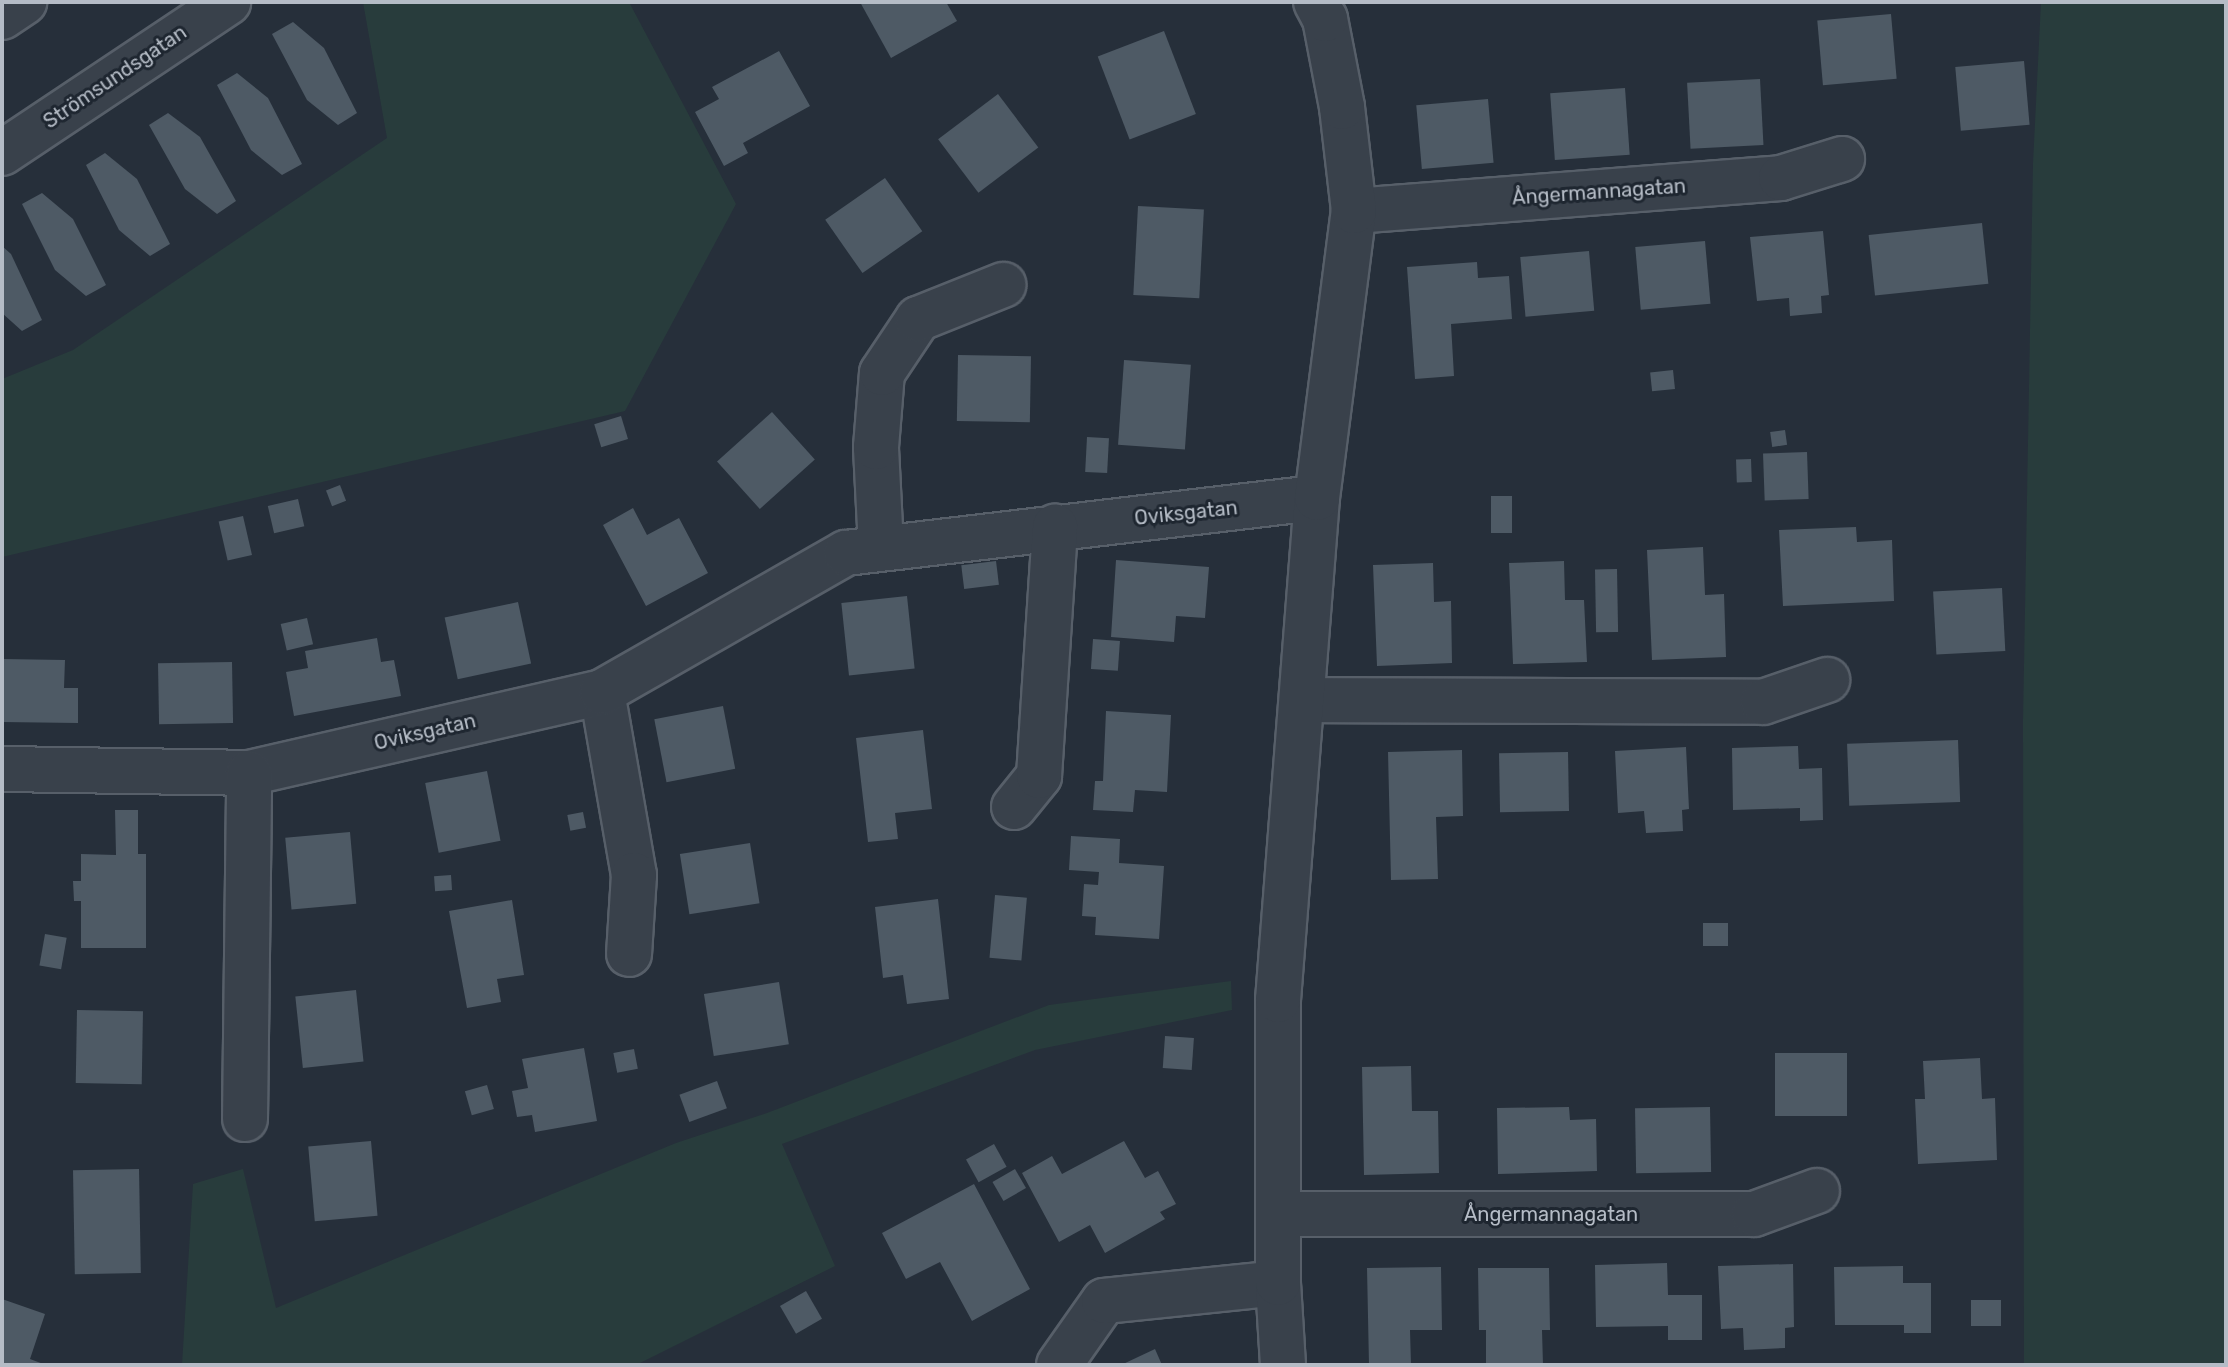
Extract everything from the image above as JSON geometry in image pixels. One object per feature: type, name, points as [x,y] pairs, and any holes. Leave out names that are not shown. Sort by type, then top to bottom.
[{"type":"street","points":[[2,17],[24,2]]},
{"type":"street","name":"Strömsundsgatan","points":[[2,153],[228,2]]},
{"type":"street","points":[[1283,1365],[1278,1283],[1281,1214],[1278,1000],[1304,700],[1317,498],[1354,211],[1342,107],[1325,19],[1316,2]]},
{"type":"street","name":"Ångermannagatan","points":[[1354,211],[1781,178],[1842,159]]},
{"type":"street","points":[[881,547],[876,447],[882,373],[918,319],[1003,285]]},
{"type":"street","name":"Oviksgatan","points":[[2,769],[249,773],[602,692],[846,553],[1317,498]]},
{"type":"street","points":[[1014,807],[1039,776],[1055,527]]},
{"type":"street","points":[[1304,700],[1763,702],[1827,680]]},
{"type":"street","points":[[602,692],[634,875],[629,954]]},
{"type":"street","points":[[245,1119],[249,773]]},
{"type":"street","name":"Ångermannagatan","points":[[1281,1214],[1754,1214],[1817,1191]]},
{"type":"street","points":[[1059,1365],[1104,1301],[1278,1283]]},
{"type":"green space","points":[[363,2],[629,2],[736,204],[625,411],[2,557],[2,379],[73,350],[387,138]]},
{"type":"green space","points":[[2041,2],[2226,2],[2226,1365],[2024,1365],[2023,721],[2033,163]]},
{"type":"green space","points":[[1231,981],[1232,1010],[1035,1050],[782,1144],[835,1266],[636,1365],[182,1365],[193,1184],[243,1169],[276,1308],[676,1143],[767,1113],[1049,1005]]},
{"type":"building","points":[[860,2],[946,2],[957,21],[891,58]]},
{"type":"building","points":[[1891,14],[1897,79],[1823,85],[1817,20]]},
{"type":"building","points":[[293,22],[324,48],[357,113],[338,125],[307,100],[272,34]]},
{"type":"building","points":[[1164,31],[1196,114],[1130,140],[1098,56]]},
{"type":"building","points":[[779,51],[810,106],[743,143],[748,153],[724,166],[695,112],[719,99],[712,87]]},
{"type":"building","points":[[2024,61],[2030,125],[1961,131],[1955,67]]},
{"type":"building","points":[[237,73],[268,98],[302,164],[282,175],[251,150],[217,85]]},
{"type":"building","points":[[1760,79],[1763,145],[1691,149],[1687,83]]},
{"type":"building","points":[[1625,88],[1630,155],[1555,160],[1550,93]]},
{"type":"building","points":[[998,94],[1038,148],[978,193],[938,139]]},
{"type":"building","points":[[1488,99],[1494,163],[1422,169],[1416,105]]},
{"type":"building","points":[[168,113],[200,137],[236,201],[217,214],[185,189],[149,125]]},
{"type":"building","points":[[105,153],[137,179],[170,244],[150,256],[119,230],[86,165]]},
{"type":"building","points":[[885,178],[922,231],[862,273],[825,220]]},
{"type":"building","points":[[42,193],[73,219],[106,285],[86,296],[55,270],[22,204]]},
{"type":"building","points":[[1138,206],[1204,209],[1199,298],[1133,295]]},
{"type":"building","points":[[1982,223],[1988,284],[1875,296],[1869,235]]},
{"type":"building","points":[[1823,231],[1829,295],[1821,296],[1822,313],[1790,316],[1789,298],[1757,301],[1750,237]]},
{"type":"building","points":[[1705,241],[1710,304],[1641,310],[1635,247]]},
{"type":"building","points":[[2,246],[11,254],[42,320],[22,331],[2,313]]},
{"type":"building","points":[[1589,251],[1594,311],[1525,317],[1520,257]]},
{"type":"building","points":[[1477,262],[1478,278],[1509,276],[1512,319],[1451,324],[1454,376],[1415,379],[1407,267]]},
{"type":"building","points":[[958,355],[1031,356],[1030,422],[957,421]]},
{"type":"building","points":[[1124,360],[1191,365],[1185,449],[1118,445]]},
{"type":"building","points":[[1673,370],[1675,389],[1652,391],[1650,372]]},
{"type":"building","points":[[772,412],[815,460],[760,509],[717,462]]},
{"type":"building","points":[[621,416],[628,439],[601,447],[594,424]]},
{"type":"building","points":[[1785,430],[1787,445],[1772,447],[1770,432]]},
{"type":"building","points":[[1087,437],[1109,438],[1107,473],[1085,472]]},
{"type":"building","points":[[1807,452],[1809,499],[1765,501],[1763,454]]},
{"type":"building","points":[[1751,459],[1752,482],[1737,483],[1736,460]]},
{"type":"building","points":[[340,485],[346,501],[332,506],[326,490]]},
{"type":"building","points":[[1491,496],[1512,496],[1512,533],[1491,533]]},
{"type":"building","points":[[298,499],[304,526],[274,533],[268,506]]},
{"type":"building","points":[[633,508],[647,535],[679,518],[708,573],[646,606],[603,525]]},
{"type":"building","points":[[243,516],[252,555],[228,561],[219,522]]},
{"type":"building","points":[[1856,527],[1857,542],[1892,540],[1894,601],[1783,606],[1779,530]]},
{"type":"building","points":[[1703,547],[1705,595],[1724,594],[1726,657],[1652,660],[1647,550]]},
{"type":"building","points":[[1116,560],[1209,567],[1205,618],[1176,616],[1174,642],[1111,637]]},
{"type":"building","points":[[996,561],[999,585],[964,589],[961,565]]},
{"type":"building","points":[[1564,561],[1565,600],[1584,600],[1587,662],[1513,664],[1509,563]]},
{"type":"building","points":[[1433,563],[1434,602],[1451,601],[1452,663],[1377,666],[1373,565]]},
{"type":"building","points":[[1595,569],[1617,569],[1618,632],[1596,632]]},
{"type":"building","points":[[2002,588],[2005,651],[1936,655],[1933,592]]},
{"type":"building","points":[[907,596],[915,669],[849,675],[841,603]]},
{"type":"building","points":[[518,602],[531,664],[458,679],[445,618]]},
{"type":"building","points":[[307,618],[313,644],[287,650],[281,624]]},
{"type":"building","points":[[377,638],[381,662],[394,660],[401,696],[294,716],[286,672],[308,668],[305,651]]},
{"type":"building","points":[[1093,639],[1120,641],[1118,671],[1091,669]]},
{"type":"building","points":[[2,659],[65,660],[64,688],[78,688],[78,723],[2,722]]},
{"type":"building","points":[[232,662],[233,723],[159,724],[158,663]]},
{"type":"building","points":[[723,706],[735,769],[666,782],[654,719]]},
{"type":"building","points":[[1106,711],[1171,715],[1167,792],[1135,790],[1133,812],[1093,810],[1095,781],[1103,781]]},
{"type":"building","points":[[923,730],[932,809],[895,813],[898,839],[868,842],[856,738]]},
{"type":"building","points":[[1958,740],[1960,802],[1849,806],[1847,744]]},
{"type":"building","points":[[1798,746],[1799,769],[1822,768],[1823,820],[1800,821],[1800,808],[1733,810],[1732,748]]},
{"type":"building","points":[[1686,747],[1689,809],[1682,810],[1683,831],[1646,833],[1644,811],[1618,813],[1615,751]]},
{"type":"building","points":[[1462,750],[1463,816],[1436,817],[1438,879],[1391,880],[1388,752]]},
{"type":"building","points":[[1568,752],[1569,811],[1500,812],[1499,753]]},
{"type":"building","points":[[487,771],[501,841],[439,853],[425,783]]},
{"type":"building","points":[[115,810],[138,810],[138,854],[146,854],[146,948],[81,948],[81,901],[74,901],[73,881],[81,881],[81,854],[116,855]]},
{"type":"building","points":[[583,812],[586,828],[570,831],[567,815]]},
{"type":"building","points":[[350,832],[356,904],[292,909],[285,838]]},
{"type":"building","points":[[1071,836],[1120,839],[1119,863],[1164,866],[1159,939],[1095,935],[1096,917],[1082,916],[1084,884],[1098,885],[1099,872],[1069,870]]},
{"type":"building","points":[[750,843],[760,903],[689,914],[680,854]]},
{"type":"building","points":[[451,875],[452,890],[435,891],[434,876]]},
{"type":"building","points":[[995,895],[1027,898],[1021,961],[990,958]]},
{"type":"building","points":[[938,899],[949,999],[907,1004],[903,975],[883,978],[875,907]]},
{"type":"building","points":[[512,900],[524,975],[497,979],[501,1002],[467,1008],[449,911]]},
{"type":"building","points":[[1703,923],[1728,923],[1728,946],[1703,946]]},
{"type":"building","points":[[45,934],[67,938],[61,969],[39,966]]},
{"type":"building","points":[[779,982],[789,1044],[714,1056],[704,994]]},
{"type":"building","points":[[356,990],[364,1062],[303,1068],[295,996]]},
{"type":"building","points":[[77,1010],[143,1011],[142,1084],[76,1083]]},
{"type":"building","points":[[1165,1036],[1194,1038],[1192,1070],[1163,1068]]},
{"type":"building","points":[[584,1048],[597,1121],[535,1132],[532,1115],[517,1117],[512,1091],[528,1088],[522,1059]]},
{"type":"building","points":[[634,1049],[638,1069],[617,1073],[613,1053]]},
{"type":"building","points":[[1775,1053],[1847,1053],[1847,1116],[1775,1116]]},
{"type":"building","points":[[1980,1058],[1982,1099],[1995,1098],[1997,1160],[1918,1164],[1915,1099],[1925,1099],[1923,1061]]},
{"type":"building","points":[[1411,1066],[1412,1111],[1438,1111],[1439,1173],[1364,1175],[1362,1067]]},
{"type":"building","points":[[717,1081],[727,1108],[689,1122],[679,1095]]},
{"type":"building","points":[[487,1085],[494,1109],[472,1115],[465,1091]]},
{"type":"building","points":[[1569,1107],[1570,1120],[1596,1119],[1597,1171],[1498,1174],[1497,1108]]},
{"type":"building","points":[[1710,1107],[1711,1172],[1636,1173],[1635,1108]]},
{"type":"building","points":[[371,1141],[378,1216],[315,1221],[308,1146]]},
{"type":"building","points":[[1124,1141],[1145,1178],[1158,1171],[1176,1204],[1160,1212],[1165,1219],[1105,1253],[1090,1225],[1059,1242],[1022,1173],[1052,1156],[1062,1174]]},
{"type":"building","points":[[994,1144],[1007,1167],[979,1182],[966,1160]]},
{"type":"building","points":[[139,1169],[141,1273],[75,1274],[73,1170]]},
{"type":"building","points":[[1015,1169],[1026,1188],[1003,1201],[992,1182]]},
{"type":"building","points":[[974,1184],[1030,1289],[972,1321],[940,1262],[906,1279],[882,1233]]},
{"type":"building","points":[[1667,1263],[1668,1295],[1702,1295],[1702,1340],[1668,1340],[1668,1326],[1596,1327],[1595,1265]]},
{"type":"building","points":[[1793,1264],[1794,1327],[1785,1328],[1785,1348],[1744,1350],[1743,1328],[1721,1329],[1718,1266]]},
{"type":"building","points":[[1903,1266],[1903,1283],[1931,1283],[1931,1333],[1904,1333],[1904,1325],[1835,1325],[1834,1267]]},
{"type":"building","points":[[1441,1267],[1442,1330],[1410,1330],[1411,1365],[1369,1365],[1367,1268]]},
{"type":"building","points":[[1478,1268],[1549,1268],[1550,1330],[1542,1330],[1543,1365],[1486,1365],[1486,1330],[1479,1330]]},
{"type":"building","points":[[806,1291],[822,1319],[796,1334],[780,1306]]},
{"type":"building","points":[[2,1299],[45,1314],[30,1359],[46,1365],[2,1365]]},
{"type":"building","points":[[1971,1300],[2001,1300],[2001,1326],[1971,1326]]},
{"type":"building","points":[[1155,1349],[1162,1365],[1121,1365]]}]
